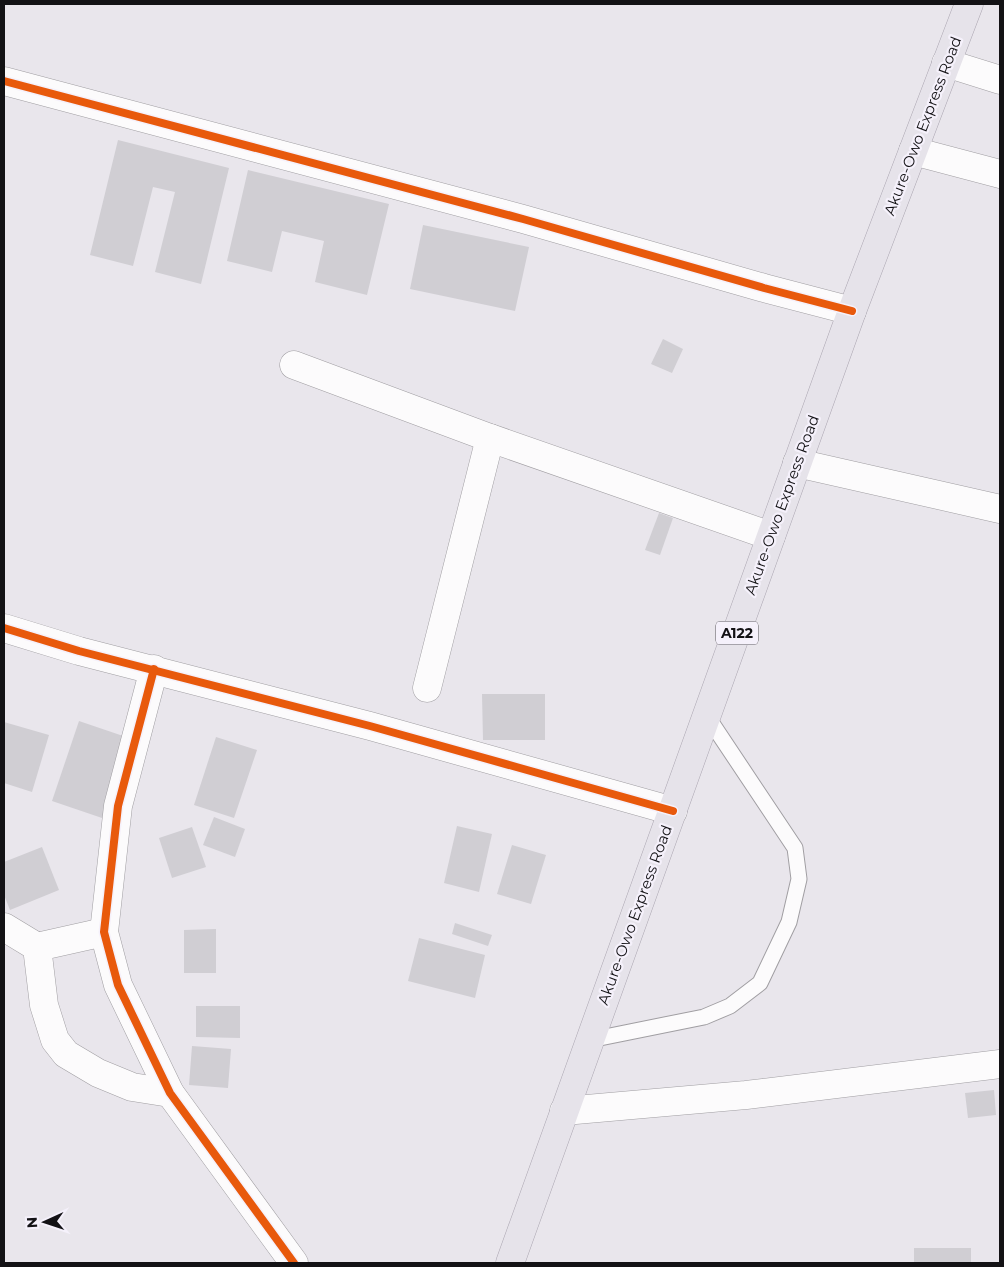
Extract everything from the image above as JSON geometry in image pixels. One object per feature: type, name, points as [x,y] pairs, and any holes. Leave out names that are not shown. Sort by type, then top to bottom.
[{"type":"highway","name":"Akure-Owo Express Road","points":[[510,1263],[852,311],[969,4]]},
{"type":"street","points":[[946,63],[1000,80]]},
{"type":"street","points":[[4,81],[523,219],[764,288],[852,311]]},
{"type":"street","points":[[913,151],[1000,174]]},
{"type":"street","points":[[294,365],[490,438],[771,536]]},
{"type":"street","points":[[427,688],[490,438]]},
{"type":"street","points":[[797,463],[1000,509]]},
{"type":"street","points":[[4,628],[79,651],[370,726],[673,811]]},
{"type":"street","points":[[154,669],[118,806],[104,932],[118,986],[170,1093],[294,1263]]},
{"type":"street","points":[[4,927],[37,947],[104,932]]},
{"type":"street","points":[[37,947],[44,1005],[55,1040],[66,1054],[98,1073],[132,1087],[170,1093]]},
{"type":"street","points":[[564,1111],[746,1095],[1000,1064]]},
{"type":"lane","points":[[590,1040],[704,1018],[730,1006],[760,983],[789,922],[799,879],[795,848],[707,716]]},
{"type":"building","points":[[118,140],[229,168],[201,284],[155,272],[175,192],[153,187],[133,266],[90,255]]},
{"type":"building","points":[[248,170],[389,204],[367,295],[315,282],[324,241],[282,231],[272,272],[227,261]]},
{"type":"building","points":[[423,225],[529,247],[515,311],[410,289]]},
{"type":"building","points":[[663,339],[683,349],[672,373],[651,364]]},
{"type":"building","points":[[659,513],[673,518],[660,555],[645,550]]},
{"type":"building","points":[[482,694],[545,694],[545,740],[483,740]]},
{"type":"building","points":[[79,721],[129,738],[102,818],[52,801]]},
{"type":"building","points":[[4,722],[49,735],[32,792],[4,783]]},
{"type":"building","points":[[216,737],[257,750],[234,818],[194,805]]},
{"type":"building","points":[[214,817],[245,829],[235,857],[203,845]]},
{"type":"building","points":[[457,826],[492,834],[479,892],[444,883]]},
{"type":"building","points":[[192,827],[206,867],[172,878],[159,838]]},
{"type":"building","points":[[512,845],[546,855],[531,904],[497,894]]},
{"type":"building","points":[[42,847],[59,890],[10,910],[4,895],[4,862]]},
{"type":"building","points":[[455,923],[492,935],[488,946],[452,934]]},
{"type":"building","points":[[216,929],[216,973],[184,973],[184,930]]},
{"type":"building","points":[[419,938],[485,955],[475,998],[408,981]]},
{"type":"building","points":[[196,1006],[240,1006],[240,1038],[196,1037]]},
{"type":"building","points":[[192,1046],[231,1049],[228,1088],[189,1085]]},
{"type":"building","points":[[994,1090],[996,1115],[968,1118],[965,1093]]},
{"type":"building","points":[[914,1248],[971,1248],[971,1263],[914,1263]]},
{"type":"cycle path","points":[[4,81],[523,219],[764,288],[852,311]]},
{"type":"cycle path","points":[[4,628],[79,651],[370,726],[673,811]]},
{"type":"cycle path","points":[[154,669],[118,806],[104,932],[118,985],[170,1093],[294,1263]]}]
